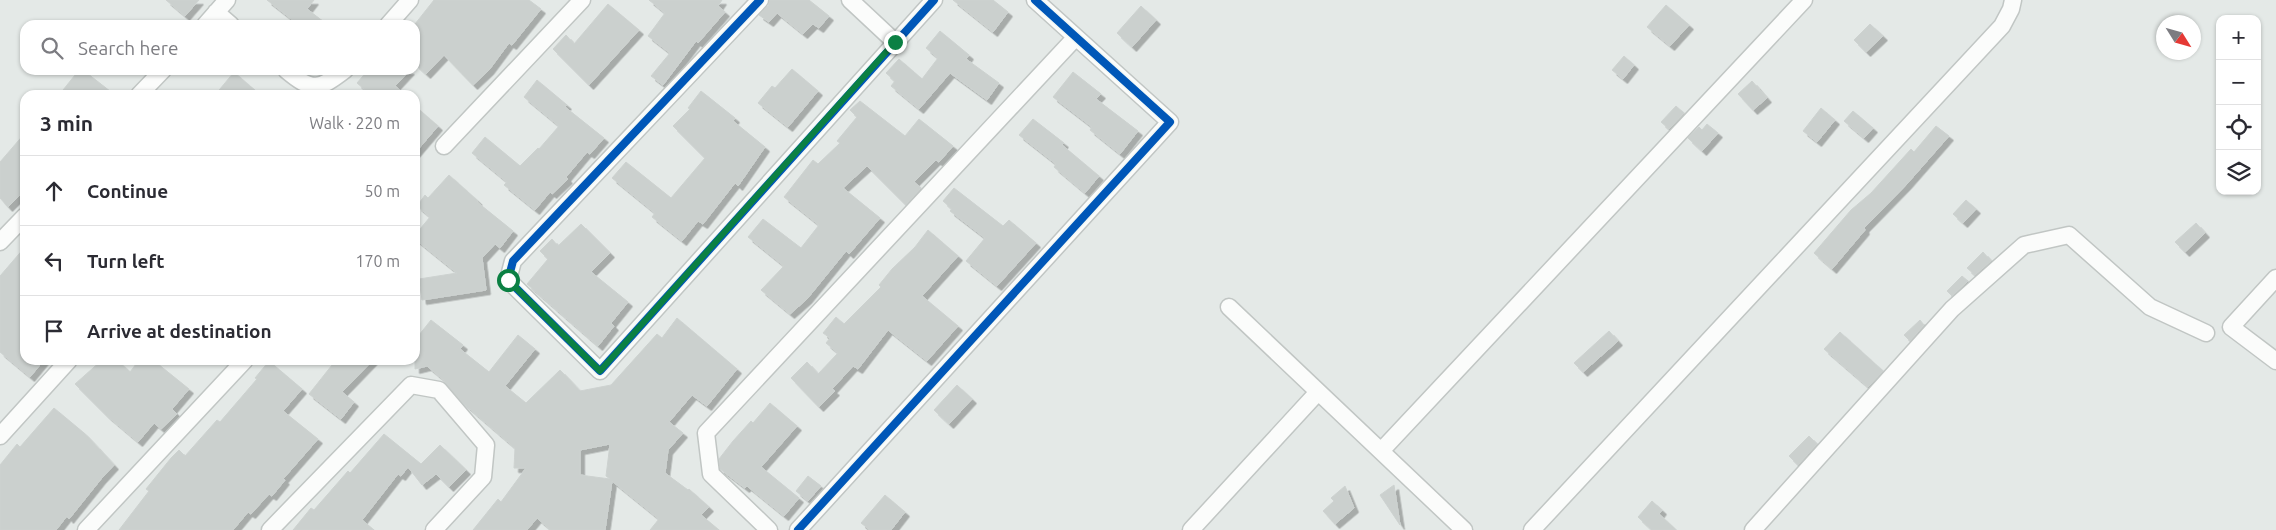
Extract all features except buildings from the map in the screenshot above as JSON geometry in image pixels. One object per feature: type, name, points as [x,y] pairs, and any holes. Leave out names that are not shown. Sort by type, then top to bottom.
[{"type":"street","points":[[209,20],[227,0]]},
{"type":"street","points":[[392,20],[410,0]]},
{"type":"street","points":[[444,146],[582,0]]},
{"type":"street","points":[[760,0],[513,261],[508,280],[600,371],[934,0]]},
{"type":"street","points":[[850,0],[895,42]]},
{"type":"street","points":[[798,530],[1170,122],[1036,0]]},
{"type":"street","points":[[1381,451],[1804,0]]},
{"type":"street","points":[[1532,530],[2002,26],[2011,9],[2013,0]]},
{"type":"street","points":[[216,12],[225,20]]},
{"type":"street","points":[[769,530],[711,474],[706,433],[1076,37]]},
{"type":"street","points":[[145,90],[158,75]]},
{"type":"street","points":[[292,75],[301,83],[317,86],[330,82],[339,75]]},
{"type":"street","points":[[0,242],[20,221]]},
{"type":"street","points":[[1752,530],[1952,309],[2024,245],[2069,235],[2150,307],[2206,333]]},
{"type":"street","points":[[2276,278],[2231,327],[2276,361]]},
{"type":"street","points":[[1229,307],[1464,530]]},
{"type":"street","points":[[0,436],[64,365]]},
{"type":"street","points":[[86,530],[240,365]]},
{"type":"street","points":[[270,530],[411,385],[439,390],[486,445],[484,477],[434,530]]},
{"type":"street","points":[[1191,530],[1318,392]]},
{"type":"cycle path","points":[[760,0],[513,261],[508,280],[600,371],[934,0]]},
{"type":"cycle path","points":[[798,530],[1170,122],[1035,0]]},
{"type":"route","points":[[508,280],[600,371],[797,154],[895,42]]}]
